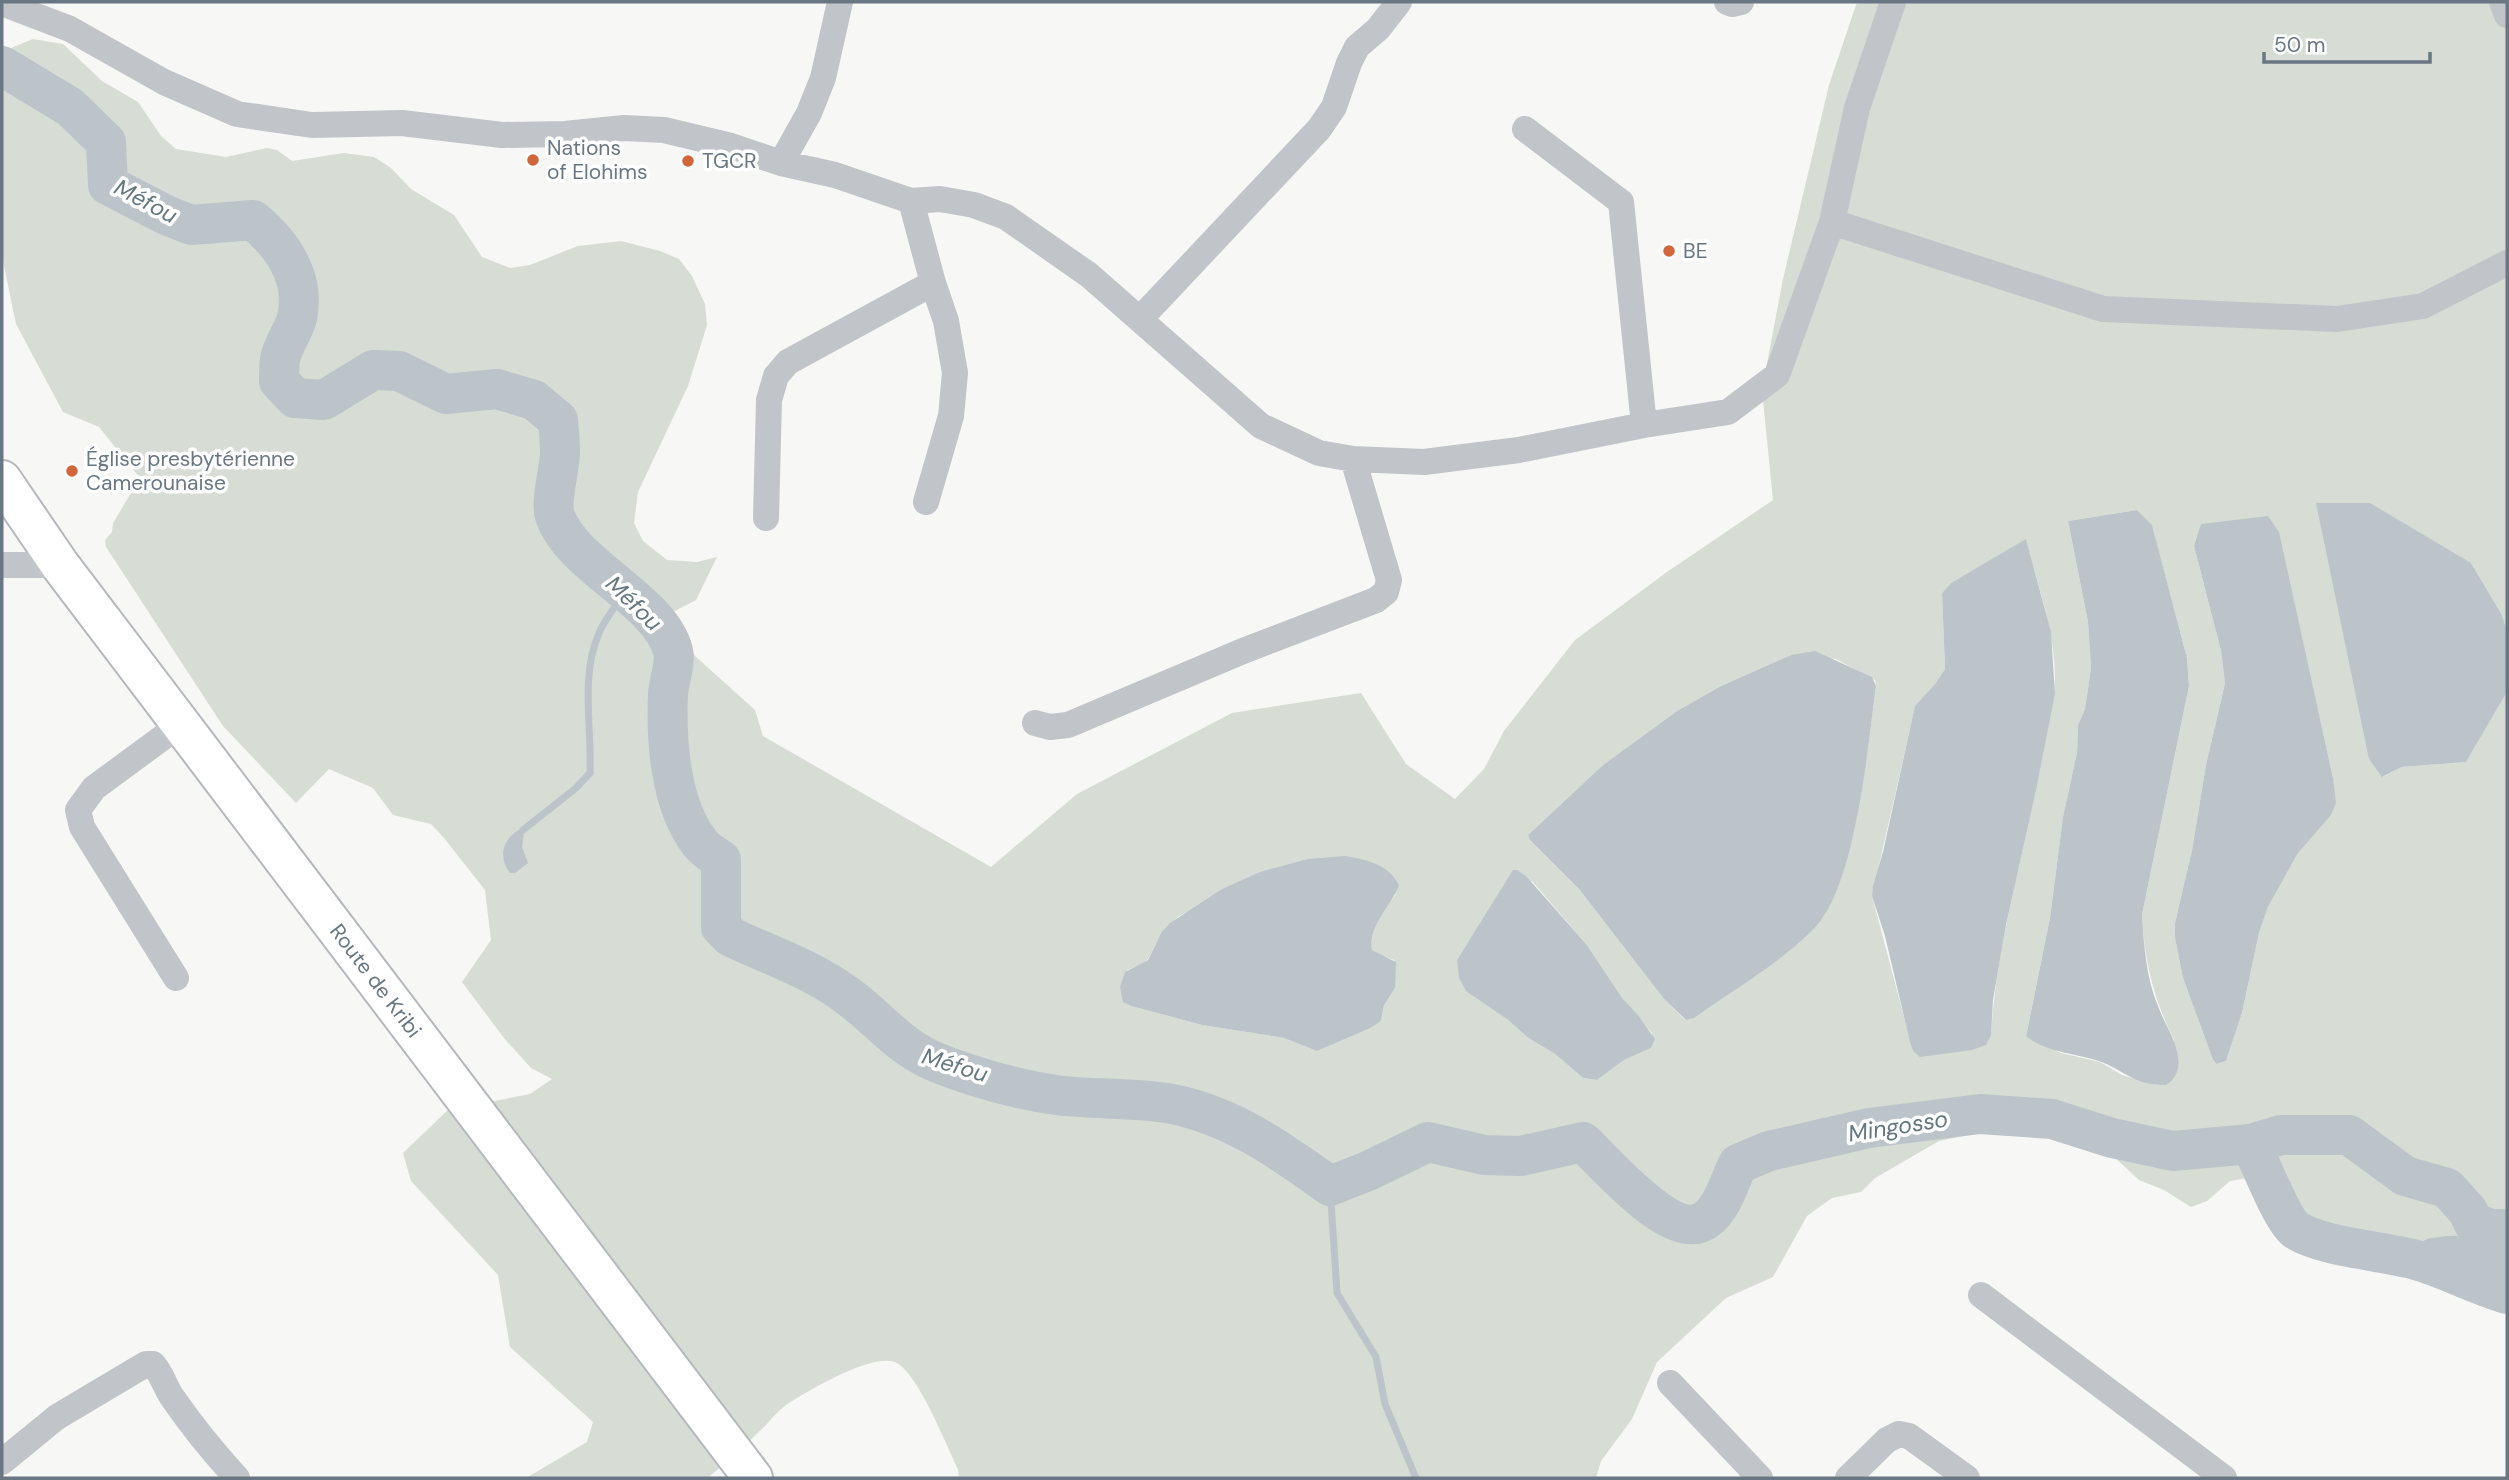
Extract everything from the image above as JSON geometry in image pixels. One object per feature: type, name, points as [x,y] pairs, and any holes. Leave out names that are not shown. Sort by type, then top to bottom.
[{"type":"main road","name":"Route de Kribi","points":[[2,480],[60,565],[753,1478]]},
{"type":"street","points":[[781,163],[809,113],[823,78],[840,2]]},
{"type":"street","points":[[1140,319],[1319,129],[1334,107],[1357,47],[1378,29],[1399,2]]},
{"type":"street","points":[[1727,2],[1741,2]]},
{"type":"street","points":[[2,4],[70,29],[164,82],[210,104],[248,116],[312,125],[402,123],[502,135],[565,134],[624,128],[664,130],[731,146],[781,163],[835,175],[911,201],[940,198],[974,205],[1006,217],[1089,275],[1261,426],[1319,453],[1353,459],[1424,462],[1518,450],[1644,425],[1728,412],[1777,375],[1832,222],[1857,108],[1893,2]]},
{"type":"street","points":[[2502,2],[2507,15]]},
{"type":"street","points":[[1525,129],[1621,202],[1644,425]]},
{"type":"street","points":[[911,201],[946,321],[955,373],[951,416],[926,502]]},
{"type":"street","points":[[1832,222],[2103,309],[2337,319],[2423,306],[2507,263]]},
{"type":"street","points":[[766,518],[769,400],[776,376],[788,362],[933,283]]},
{"type":"street","points":[[1035,723],[1050,727],[1068,725],[1243,651],[1376,600],[1385,592],[1389,580],[1353,459]]},
{"type":"street","points":[[2,565],[60,565]]},
{"type":"street","points":[[176,978],[82,827],[78,810],[94,788],[181,724]]},
{"type":"street","points":[[1980,1295],[2224,1478]]},
{"type":"street","points":[[2,1462],[57,1417],[146,1364],[153,1364],[163,1384],[207,1446],[237,1478]]},
{"type":"street","points":[[1670,1383],[1760,1478]]},
{"type":"street","points":[[1848,1478],[1887,1440],[1899,1434],[1909,1436],[1968,1478]]},
{"type":"shaded area","points":[[1857,2],[2507,2],[2507,631],[2502,615],[2471,563],[2383,777],[2402,767],[2466,762],[2507,692],[2507,1308],[2454,1285],[2379,1265],[2357,1256],[2297,1243],[2271,1212],[2262,1185],[2254,1177],[2230,1181],[2207,1201],[2191,1207],[2164,1190],[2139,1180],[2096,1140],[2011,1126],[1939,1141],[1875,1178],[1861,1192],[1832,1198],[1807,1216],[1773,1277],[1726,1298],[1657,1362],[1632,1419],[1601,1461],[1596,1478],[959,1478],[958,1469],[923,1396],[905,1370],[897,1363],[887,1361],[858,1367],[789,1403],[707,1478],[526,1478],[587,1442],[593,1422],[510,1347],[498,1275],[411,1181],[403,1153],[448,1110],[530,1094],[552,1079],[531,1068],[504,1038],[462,982],[491,940],[485,890],[431,824],[393,815],[373,788],[329,769],[296,803],[223,726],[106,547],[105,540],[112,532],[113,523],[140,478],[99,427],[63,412],[16,324],[2,256],[2,50],[33,39],[63,44],[102,81],[138,102],[161,136],[176,149],[226,157],[267,148],[277,150],[292,161],[344,153],[374,157],[391,168],[411,189],[454,215],[482,257],[510,268],[530,265],[578,246],[621,241],[679,259],[692,276],[705,304],[707,325],[688,386],[638,492],[634,523],[643,541],[667,560],[697,562],[717,557],[696,600],[671,613],[695,656],[755,710],[763,736],[991,867],[1077,794],[1232,713],[1361,693],[1406,764],[1455,799],[1484,769],[1504,731],[1575,640],[1667,572],[1773,500],[1762,390],[1783,279],[1829,85]],"holes":[[[2137,510],[2152,526],[2187,658],[2189,686],[2142,915],[2151,979],[2174,1040],[2158,1085],[2122,1075],[2100,1062],[2061,1053],[2026,1035],[2050,918],[2063,817],[2077,753],[2078,725],[2085,709],[2091,668],[2088,622],[2068,521]],[[2026,540],[2049,626],[2055,688],[2006,926],[1991,1035],[1913,1051],[1872,896],[1915,707],[1945,669],[1942,593],[1951,583]],[[2194,546],[2316,702],[2333,778],[2298,853],[2268,907],[2259,933],[2242,1013],[2226,1061],[2218,1064],[2213,1060],[2183,978],[2175,938],[2175,923],[2225,683],[2221,651]],[[1791,655],[1836,659],[1875,680],[1876,686],[1852,839],[1818,923],[1771,963],[1685,1020],[1664,999],[1579,889],[1528,835],[1603,765],[1677,711],[1721,686]],[[1532,881],[1587,945],[1623,999],[1652,1033],[1651,1048],[1624,1060],[1597,1080],[1583,1078],[1507,1019],[1457,960],[1493,904]],[[1222,889],[1396,894],[1378,920],[1372,943],[1372,950],[1394,960],[1395,988],[1384,1005],[1381,1021],[1317,1051],[1284,1038],[1202,1025],[1131,1006],[1127,970],[1148,959],[1161,933],[1179,916]]]},
{"type":"shaded area","points":[[2316,503],[2370,503],[2471,563],[2502,615],[2507,631],[2507,692],[2466,762],[2402,767],[2382,777],[2369,759]]},
{"type":"shaded area","points":[[2137,510],[2152,525],[2187,658],[2189,686],[2142,915],[2148,973],[2178,1057],[2176,1073],[2166,1085],[2146,1083],[2099,1061],[2043,1046],[2026,1036],[2050,918],[2063,817],[2077,753],[2078,725],[2085,709],[2091,668],[2088,622],[2068,521]]},
{"type":"shaded area","points":[[2268,516],[2279,532],[2333,778],[2336,803],[2331,815],[2298,853],[2268,907],[2259,933],[2242,1013],[2226,1061],[2217,1064],[2213,1060],[2183,978],[2175,938],[2175,923],[2225,683],[2221,651],[2194,546],[2201,524]]},
{"type":"shaded area","points":[[2026,539],[2051,632],[2055,694],[2006,925],[1993,1000],[1991,1035],[1986,1045],[1972,1050],[1920,1057],[1913,1051],[1910,1042],[1885,936],[1872,896],[1873,886],[1915,706],[1945,669],[1942,593],[1951,583]]},
{"type":"shaded area","points":[[1815,651],[1872,677],[1876,686],[1858,811],[1842,876],[1831,903],[1818,924],[1791,950],[1694,1018],[1686,1020],[1664,999],[1579,889],[1528,835],[1603,765],[1677,711],[1721,686],[1791,655]]},
{"type":"shaded area","points":[[519,830],[524,832],[522,847],[528,863],[515,873],[510,873],[504,861],[504,849],[509,838]]},
{"type":"shaded area","points":[[1345,856],[1369,861],[1383,868],[1399,885],[1373,932],[1372,950],[1396,962],[1395,988],[1384,1005],[1381,1021],[1317,1051],[1284,1038],[1202,1025],[1123,1002],[1120,987],[1125,972],[1148,960],[1161,933],[1170,923],[1222,889],[1260,872],[1308,859]]},
{"type":"shaded area","points":[[1513,870],[1526,876],[1587,945],[1623,999],[1655,1039],[1651,1048],[1624,1060],[1597,1080],[1583,1078],[1555,1054],[1527,1037],[1507,1019],[1466,991],[1459,978],[1457,960]]},
{"type":"waterway","name":"Méfou","points":[[2,66],[70,107],[106,142],[108,185],[191,225],[253,220],[264,229],[289,263],[298,289],[297,318],[281,354],[279,370],[279,381],[295,398],[324,400],[373,370],[399,371],[446,394],[497,389],[534,400],[558,420],[560,452],[555,516],[564,534],[579,551],[651,615],[665,633],[673,651],[668,712],[672,772],[682,810],[690,828],[702,846],[721,860],[721,927],[731,937],[832,985],[900,1041],[924,1057],[966,1073],[1027,1090],[1070,1097],[1158,1102],[1194,1110],[1256,1136],[1330,1186],[1428,1142],[1484,1155],[1521,1156],[1583,1142],[1621,1180],[1655,1208],[1686,1224],[1700,1223],[1719,1206],[1738,1164],[1769,1151],[1869,1128],[1980,1114],[2052,1119],[2112,1138],[2173,1151],[2251,1144],[2281,1135],[2349,1135],[2405,1176],[2447,1188],[2468,1211],[2473,1222],[2490,1229],[2507,1229]]},
{"type":"waterway","points":[[523,830],[576,788],[590,773],[590,667],[599,633],[616,604]]},
{"type":"waterway","points":[[2251,1144],[2278,1203],[2296,1230],[2321,1241],[2416,1260],[2507,1294]]},
{"type":"waterway","points":[[1330,1186],[1337,1293],[1376,1357],[1385,1404],[1416,1478]]},
{"type":"waterway","points":[[2434,1258],[2471,1256],[2507,1262]]},
{"type":"place","name":"Nations of Elohims","points":[[533,160]]},
{"type":"place","name":"TGCR","points":[[688,161]]},
{"type":"place","name":"BE","points":[[1669,251]]},
{"type":"place","name":"Église presbytérienne Camerounaise","points":[[72,471]]},
{"type":"water label","name":"Mingosso","points":[[1898,1126]]}]
